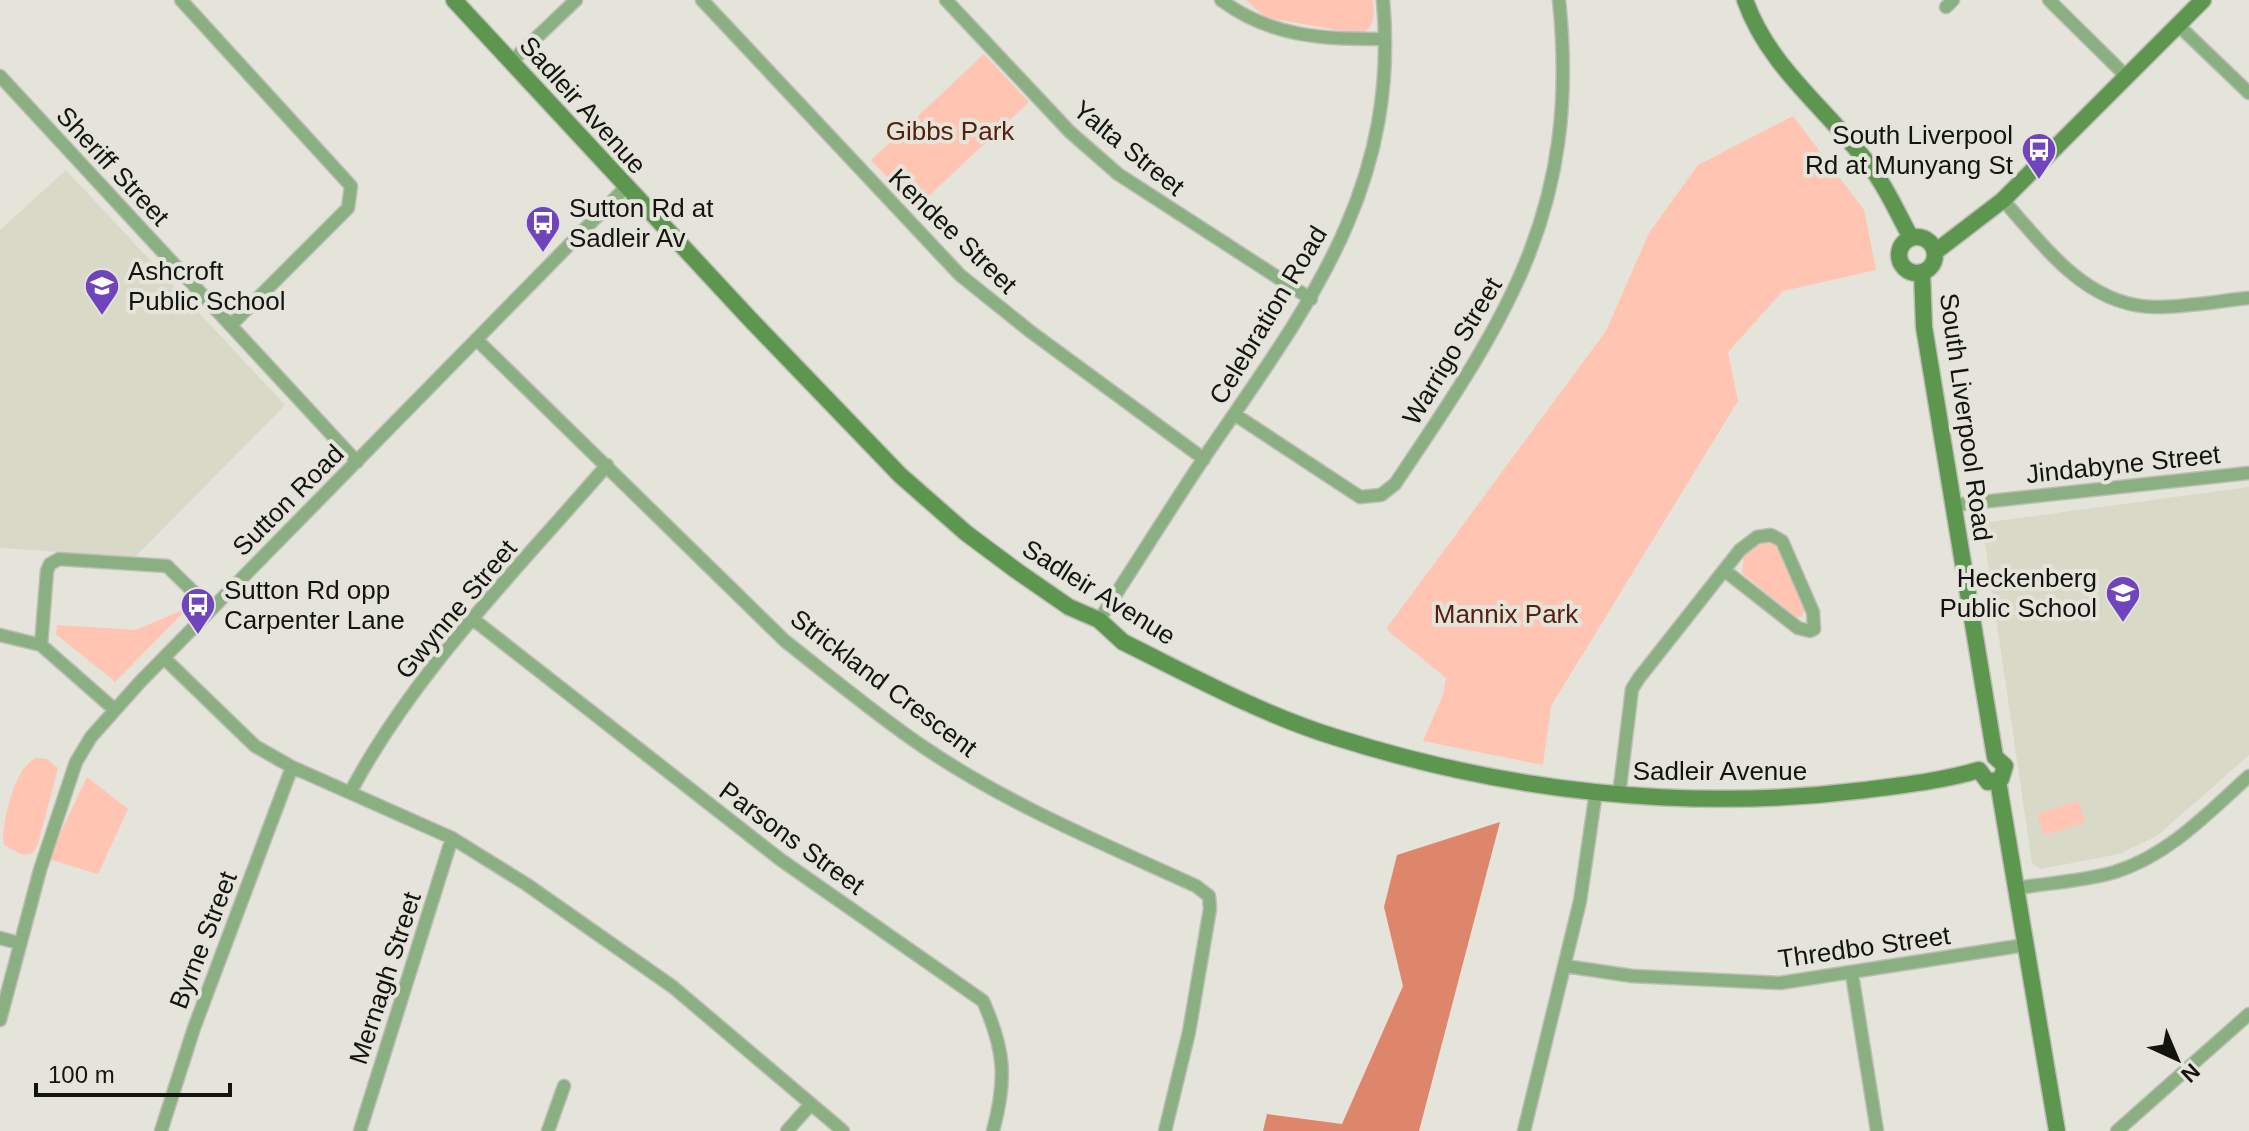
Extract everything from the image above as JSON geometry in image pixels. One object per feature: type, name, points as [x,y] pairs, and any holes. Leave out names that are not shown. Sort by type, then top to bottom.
[{"type":"street","points":[[181,0],[351,186],[348,208],[231,325]]},
{"type":"street","name":"Sadleir Avenue","points":[[454,0],[626,187],[900,475],[966,533],[1017,571],[1069,607],[1099,620],[1123,642],[1150,656],[1246,702],[1337,738],[1478,775],[1596,792],[1699,799],[1794,797],[1898,786],[1979,770]]},
{"type":"street","points":[[512,61],[576,0]]},
{"type":"street","name":"Kendee Street","points":[[702,0],[960,275],[1031,332],[1204,459]]},
{"type":"street","name":"Yalta Street","points":[[946,0],[1070,132],[1118,174],[1311,299]]},
{"type":"street","points":[[1221,0],[1258,21],[1314,39],[1385,39]]},
{"type":"street","name":"Celebration Road","points":[[1099,620],[1311,299],[1359,203],[1373,153],[1385,39],[1383,0]]},
{"type":"street","name":"Warrigo Street","points":[[1234,414],[1360,497],[1381,495],[1395,484],[1482,354],[1509,304],[1533,248],[1555,171],[1562,114],[1564,68],[1559,0]]},
{"type":"street","points":[[1745,0],[1771,52],[1875,173],[1911,238]]},
{"type":"street","points":[[2049,0],[2127,77]]},
{"type":"street","points":[[1935,252],[1923,238],[1911,238],[1900,249],[1900,261],[1909,272],[1922,273],[1933,265],[1935,252],[2003,200],[2203,0]]},
{"type":"street","points":[[2178,25],[2249,93]]},
{"type":"street","name":"Sheriff Street","points":[[0,76],[357,462]]},
{"type":"street","name":"Sutton Road","points":[[0,1020],[19,943],[83,748],[211,609],[626,187]]},
{"type":"street","points":[[2003,200],[2066,269],[2098,294],[2127,304],[2159,307],[2249,298]]},
{"type":"street","name":"South Liverpool Road","points":[[1922,273],[1924,327],[1995,757]]},
{"type":"street","name":"Strickland Crescent","points":[[477,340],[785,641],[925,748],[1008,797],[1086,837],[1196,886],[1209,896],[1194,1005],[1165,1131]]},
{"type":"street","name":"Gwynne Street","points":[[351,791],[379,738],[474,620],[607,465]]},
{"type":"street","name":"Jindabyne Street","points":[[1954,505],[2249,473]]},
{"type":"street","points":[[1619,795],[1632,689],[1724,570],[1748,543],[1764,535],[1776,536],[1786,547],[1813,612],[1814,629],[1798,628],[1724,570]]},
{"type":"street","points":[[41,645],[50,564],[60,559],[167,566],[211,609]]},
{"type":"street","name":"Parsons Street","points":[[474,620],[781,860],[983,1001],[999,1037],[1004,1091],[993,1131]]},
{"type":"street","points":[[0,635],[41,645],[115,710]]},
{"type":"street","points":[[164,658],[255,746],[292,767],[351,791],[483,854],[673,987],[843,1131]]},
{"type":"street","points":[[1995,757],[2005,766],[2004,775],[1998,781],[1984,780],[1979,770],[1985,758],[1995,757]]},
{"type":"street","name":"Byrne Street","points":[[161,1131],[194,1028],[292,767]]},
{"type":"street","points":[[2017,888],[2111,873],[2140,863],[2184,835],[2249,776]]},
{"type":"street","points":[[1998,781],[2057,1131]]},
{"type":"street","points":[[1524,1131],[1587,867],[1596,792]]},
{"type":"street","name":"Mernagh Street","points":[[360,1131],[452,838]]},
{"type":"street","points":[[0,938],[19,943]]},
{"type":"street","name":"Thredbo Street","points":[[1565,966],[1632,976],[1780,983],[2025,945]]},
{"type":"street","points":[[1852,974],[1877,1131]]},
{"type":"street","points":[[2117,1131],[2249,1014]]},
{"type":"street","points":[[548,1131],[564,1086]]},
{"type":"street","points":[[787,1131],[811,1104]]},
{"type":"shaded area","name":"Ashcroft Public School","points":[[66,170],[285,405],[135,557],[0,548],[0,230]]},
{"type":"shaded area","name":"Heckenberg Public School","points":[[2249,487],[2249,755],[2157,836],[2119,854],[2041,869],[2032,863],[1982,523]]},
{"type":"shaded area","points":[[1500,822],[1419,1131],[1263,1131],[1267,1114],[1342,1124],[1403,986],[1384,907],[1397,855]]},
{"type":"green space","points":[[1246,0],[1373,0],[1373,16],[1371,25],[1359,34],[1265,17]]},
{"type":"green space","name":"Gibbs Park","points":[[984,54],[1029,102],[916,208],[871,160]]},
{"type":"green space","name":"Mannix Park","points":[[1793,116],[1864,210],[1876,270],[1783,291],[1728,352],[1738,401],[1551,706],[1543,765],[1423,741],[1443,695],[1446,678],[1386,629],[1606,331],[1649,233],[1698,165]]},
{"type":"green space","points":[[1770,542],[1780,549],[1805,609],[1802,617],[1796,617],[1742,573],[1744,556],[1757,545]]},
{"type":"green space","points":[[188,608],[115,682],[56,634],[57,625],[136,630]]},
{"type":"green space","points":[[36,758],[47,759],[58,768],[38,844],[33,853],[23,855],[4,845],[4,825],[16,784],[28,763]]},
{"type":"green space","points":[[87,777],[128,809],[98,874],[48,859]]},
{"type":"green space","points":[[2079,801],[2085,823],[2044,835],[2037,814]]},
{"type":"place","name":"South Liverpool Rd at Munyang St","points":[[2039,181]]},
{"type":"place","name":"Sutton Rd at Sadleir Av","points":[[543,254]]},
{"type":"place","name":"Ashcroft Public School","points":[[102,317]]},
{"type":"place","name":"Heckenberg Public School","points":[[2123,624]]},
{"type":"place","name":"Sutton Rd opp Carpenter Lane","points":[[198,636]]}]
